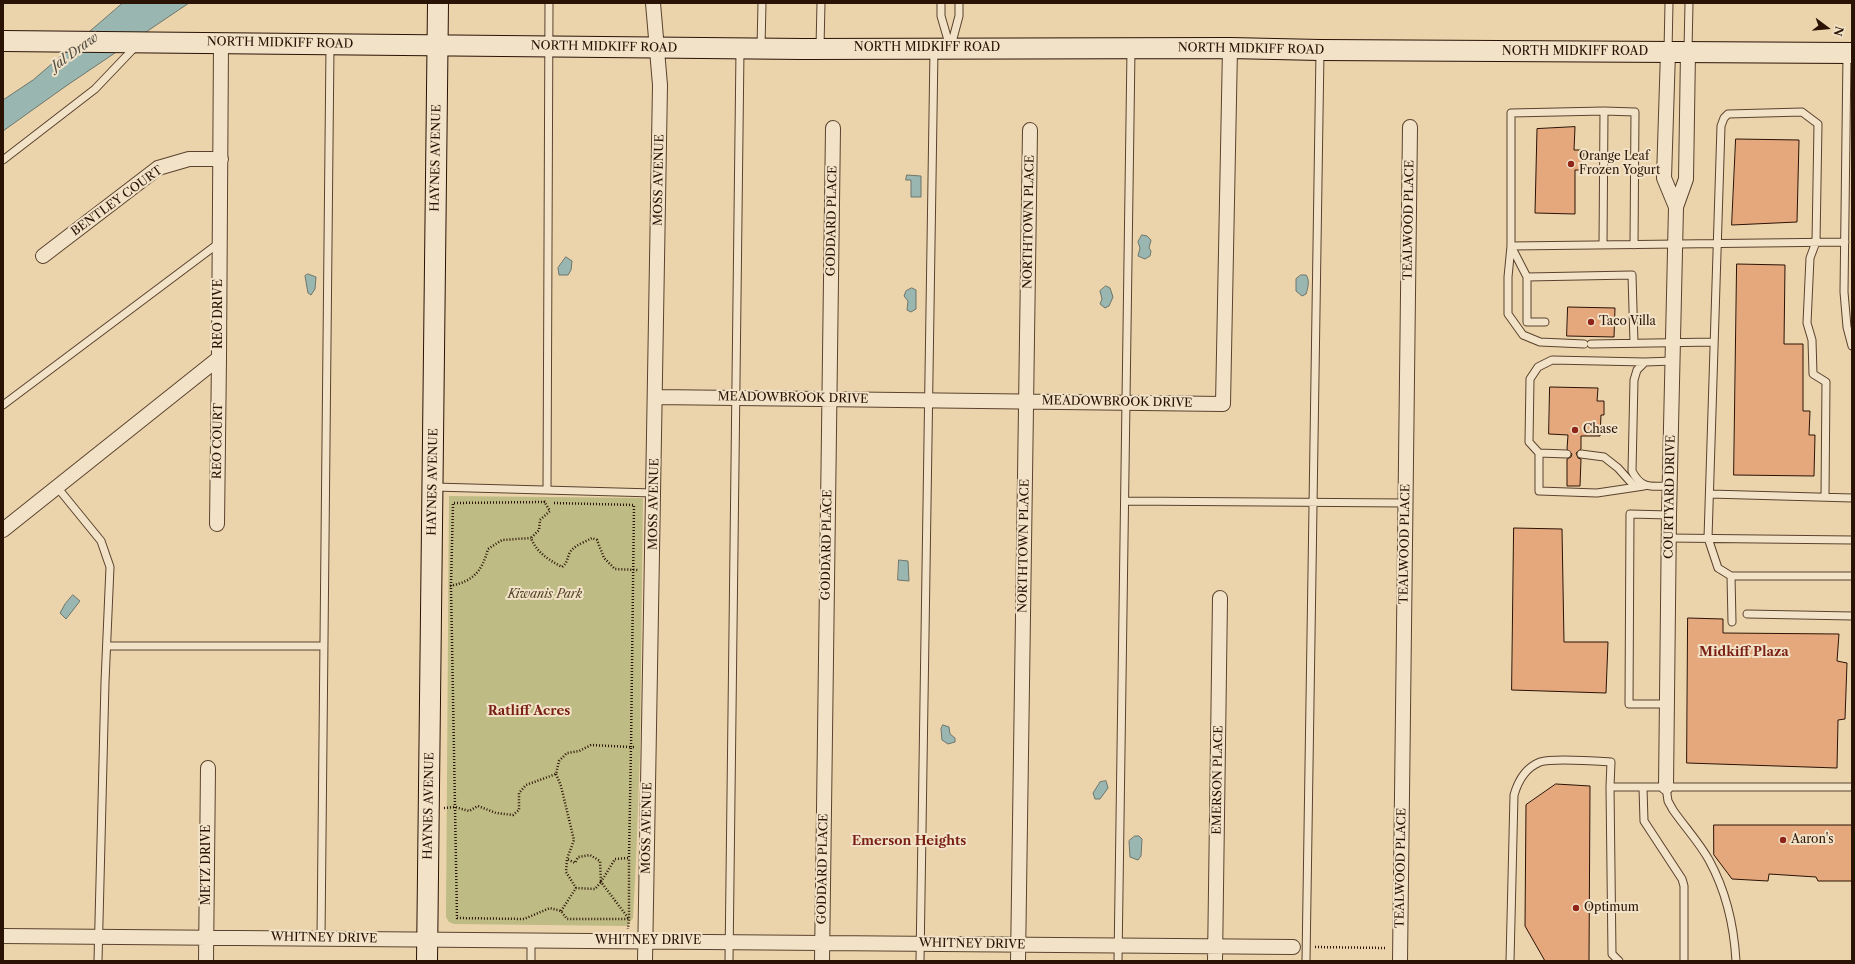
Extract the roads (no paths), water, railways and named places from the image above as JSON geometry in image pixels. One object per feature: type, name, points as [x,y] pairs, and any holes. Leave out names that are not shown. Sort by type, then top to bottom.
[{"type":"main road","name":"HAYNES AVENUE","points":[[427,961],[438,3]]},
{"type":"main road","name":"NORTH MIDKIFF ROAD","points":[[3,41],[221,42],[657,48],[1230,48],[1320,50],[1850,53]]},
{"type":"street","name":"MOSS AVENUE","points":[[645,961],[656,397],[660,85],[653,3]]},
{"type":"street","name":"REO DRIVE","points":[[3,530],[219,358],[221,42]]},
{"type":"street","name":"MEADOWBROOK DRIVE","points":[[656,397],[1026,400],[1223,404],[1230,48]]},
{"type":"street","name":"COURTYARD DRIVE","points":[[1668,52],[1664,178],[1676,207]]},
{"type":"street","name":"COURTYARD DRIVE","points":[[1666,787],[1668,704],[1668,538],[1674,342],[1676,207],[1686,179],[1688,52]]},
{"type":"street","name":"TEALWOOD PLACE","points":[[1400,954],[1410,127]]},
{"type":"street","name":"GODDARD PLACE","points":[[822,961],[833,128]]},
{"type":"street","name":"NORTHTOWN PLACE","points":[[1018,961],[1030,130]]},
{"type":"street","name":"BENTLEY COURT","points":[[43,256],[158,168],[189,159],[221,159]]},
{"type":"street","name":"REO COURT","points":[[217,524],[219,358]]},
{"type":"street","name":"EMERSON PLACE","points":[[1215,961],[1220,598]]},
{"type":"street","name":"METZ DRIVE","points":[[206,961],[208,768]]},
{"type":"street","name":"WHITNEY DRIVE","points":[[3,936],[1299,947]]},
{"type":"lane","points":[[547,490],[549,3]]},
{"type":"lane","points":[[761,48],[762,3]]},
{"type":"lane","points":[[820,48],[821,3]]},
{"type":"lane","points":[[920,961],[929,399],[942,48],[941,3]]},
{"type":"lane","points":[[942,48],[959,16],[959,3]]},
{"type":"lane","points":[[1668,52],[1669,3]]},
{"type":"lane","points":[[1688,52],[1690,3]]},
{"type":"lane","points":[[3,160],[95,89],[139,42]]},
{"type":"lane","points":[[321,938],[330,44]]},
{"type":"lane","points":[[729,961],[740,48]]},
{"type":"lane","points":[[1118,961],[1132,48]]},
{"type":"lane","points":[[1306,961],[1299,947],[1313,501],[1320,50]]},
{"type":"lane","points":[[1850,53],[1844,292],[1847,327],[1852,346]]},
{"type":"lane","points":[[1603,245],[1604,112]]},
{"type":"lane","points":[[1634,245],[1635,112],[1511,114],[1511,246],[1508,277],[1508,314],[1523,335],[1540,342],[1587,344],[1714,342]]},
{"type":"lane","points":[[1825,497],[1826,382],[1813,374],[1812,340],[1807,323],[1810,258],[1816,242],[1818,124],[1802,112],[1728,114],[1724,118],[1721,126],[1708,538],[1718,568],[1731,576],[1852,576]]},
{"type":"lane","points":[[1511,246],[1718,245],[1845,242]]},
{"type":"lane","points":[[3,404],[220,243]]},
{"type":"lane","points":[[1511,246],[1527,277],[1527,322],[1545,322]]},
{"type":"lane","points":[[1527,277],[1632,275],[1634,343]]},
{"type":"lane","points":[[1669,486],[1644,486],[1597,493],[1539,491],[1539,454],[1529,442],[1530,379],[1538,367],[1552,360],[1645,362],[1673,361]]},
{"type":"lane","points":[[1644,486],[1637,480],[1632,471],[1634,380],[1638,370],[1645,362]]},
{"type":"lane","points":[[1539,454],[1567,454]]},
{"type":"lane","points":[[1581,454],[1604,457],[1618,468],[1635,487]]},
{"type":"lane","points":[[57,487],[101,541],[110,567],[98,961]]},
{"type":"lane","points":[[432,487],[654,493]]},
{"type":"lane","points":[[1710,494],[1852,498]]},
{"type":"lane","points":[[1125,501],[1406,502]]},
{"type":"lane","points":[[1668,704],[1629,704],[1630,514],[1669,515]]},
{"type":"lane","points":[[1668,538],[1852,540]]},
{"type":"lane","points":[[1731,576],[1732,622]]},
{"type":"lane","points":[[1747,614],[1852,616]]},
{"type":"lane","points":[[107,646],[324,646]]},
{"type":"lane","points":[[1510,961],[1514,795],[1517,783],[1525,772],[1540,762],[1611,762],[1612,954],[1619,961]]},
{"type":"lane","points":[[1666,787],[1668,802],[1709,859],[1724,894],[1735,942],[1736,961]]},
{"type":"lane","points":[[1610,788],[1852,787]]},
{"type":"lane","points":[[1643,788],[1644,821],[1682,879],[1684,886],[1684,961]]},
{"type":"lane","points":[[530,961],[531,940]]},
{"type":"water","name":"Jal Draw","points":[[123,3],[189,3],[66,86],[3,131],[3,100],[33,80]]},
{"type":"water","points":[[907,175],[921,176],[921,197],[911,197],[911,180],[906,180]]},
{"type":"water","points":[[1142,235],[1147,236],[1151,240],[1149,248],[1151,251],[1150,256],[1145,259],[1138,256],[1140,248],[1138,242]]},
{"type":"water","points":[[566,257],[572,261],[571,270],[568,275],[559,275],[558,268]]},
{"type":"water","points":[[308,274],[316,277],[315,289],[311,295],[308,293],[305,276]]},
{"type":"water","points":[[1301,275],[1306,275],[1308,282],[1306,294],[1302,296],[1296,291],[1296,279]]},
{"type":"water","points":[[1106,286],[1110,288],[1113,297],[1109,306],[1105,308],[1100,304],[1102,299],[1100,291]]},
{"type":"water","points":[[912,288],[916,290],[916,309],[911,312],[907,310],[908,301],[904,296],[906,291]]},
{"type":"water","points":[[899,560],[908,561],[909,581],[898,580]]},
{"type":"water","points":[[73,595],[80,601],[66,619],[60,613],[65,604]]},
{"type":"water","points":[[943,725],[949,727],[950,734],[955,738],[955,742],[948,744],[942,740],[941,729]]},
{"type":"water","points":[[1106,781],[1108,788],[1100,799],[1095,799],[1093,793],[1100,782]]},
{"type":"water","points":[[1135,836],[1139,836],[1142,839],[1141,856],[1138,860],[1130,857],[1129,841]]},
{"type":"place","name":"Orange Leaf Frozen Yogurt","points":[[1571,164]]},
{"type":"place","name":"Taco Villa","points":[[1591,322]]},
{"type":"place","name":"Chase","points":[[1575,430]]},
{"type":"place","name":"Aaron's","points":[[1783,840]]},
{"type":"place","name":"Optimum","points":[[1576,908]]},
{"type":"district","name":"Midkiff Plaza","points":[[1744,652]]},
{"type":"district","name":"Ratliff Acres","points":[[529,711]]},
{"type":"district","name":"Emerson Heights","points":[[909,841]]},
{"type":"park label","name":"Kiwanis Park","points":[[545,595]]}]
